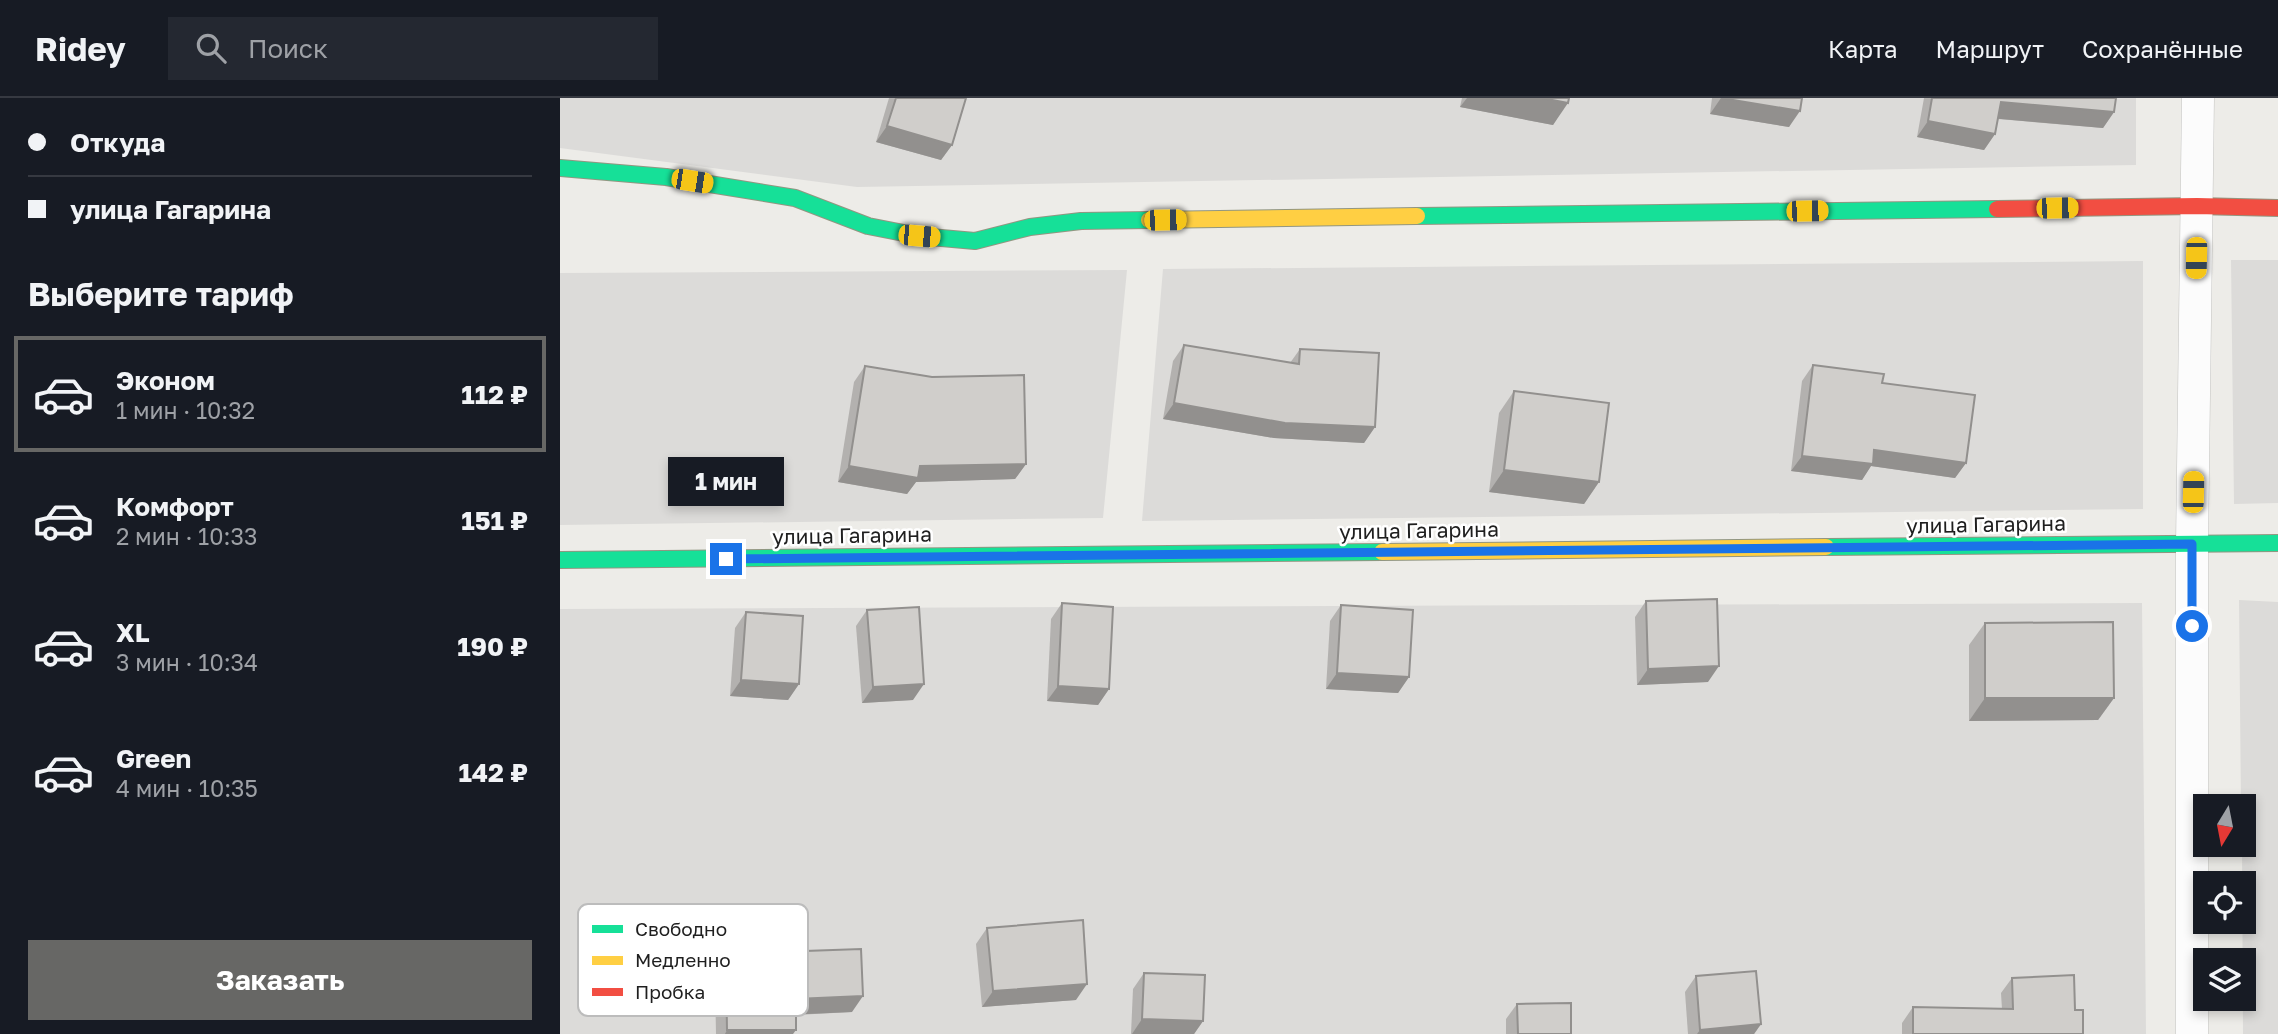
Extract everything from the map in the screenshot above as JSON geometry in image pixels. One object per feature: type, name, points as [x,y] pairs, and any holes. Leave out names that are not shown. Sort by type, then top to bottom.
[{"type":"street","points":[[2192,1034],[2192,544],[2198,98]]},
{"type":"street","points":[[560,168],[666,177],[796,198],[868,226],[919,236],[975,241],[1030,227],[1081,221],[2197,206],[2278,208]]},
{"type":"street","name":"улица Гагарина","points":[[560,560],[2278,543]]},
{"type":"shaded area","points":[[560,98],[2136,98],[2136,165],[857,187],[560,148]]},
{"type":"shaded area","points":[[2231,260],[2278,260],[2278,503],[2234,504]]},
{"type":"shaded area","points":[[2143,261],[2143,509],[1142,521],[1163,269]]},
{"type":"shaded area","points":[[1127,270],[1103,518],[560,525],[560,273]]},
{"type":"shaded area","points":[[2239,600],[2278,602],[2278,1034],[2243,1034],[2243,1011],[2256,1011],[2256,948],[2243,948],[2242,934],[2256,934],[2256,871],[2242,871],[2242,858],[2256,858],[2256,794],[2241,794]]},
{"type":"shaded area","points":[[2142,603],[2146,1034],[560,1034],[560,609]]},
{"type":"building","points":[[896,98],[966,98],[952,145],[887,126]]},
{"type":"building","points":[[1542,98],[1569,98],[1568,103]]},
{"type":"building","points":[[1721,98],[1802,98],[1800,111]]},
{"type":"building","points":[[1932,98],[2116,98],[2114,112],[2001,102],[1995,134],[1928,121]]},
{"type":"building","points":[[1184,345],[1299,364],[1300,349],[1379,353],[1375,427],[1285,423],[1174,403]]},
{"type":"building","points":[[1813,365],[1884,374],[1882,383],[1975,395],[1966,463],[1874,450],[1873,464],[1802,456]]},
{"type":"building","points":[[865,366],[932,377],[1024,375],[1026,464],[920,466],[918,478],[849,466]]},
{"type":"building","points":[[1514,391],[1609,403],[1599,482],[1504,470]]},
{"type":"building","points":[[1717,599],[1719,666],[1648,669],[1646,601]]},
{"type":"building","points":[[1062,603],[1113,607],[1109,689],[1058,686]]},
{"type":"building","points":[[1341,605],[1413,610],[1409,677],[1337,673]]},
{"type":"building","points":[[919,607],[924,684],[873,687],[867,610]]},
{"type":"building","points":[[746,612],[803,616],[799,684],[741,680]]},
{"type":"building","points":[[2113,622],[2114,698],[1985,698],[1985,623]]},
{"type":"building","points":[[1083,920],[1087,984],[993,991],[987,928]]},
{"type":"building","points":[[861,949],[863,996],[808,998],[808,951]]},
{"type":"building","points":[[1756,971],[1761,1024],[1700,1030],[1696,976]]},
{"type":"building","points":[[1144,973],[1205,975],[1203,1021],[1142,1019]]},
{"type":"building","points":[[2074,975],[2075,1010],[2083,1010],[2083,1034],[1913,1034],[1913,1007],[2013,1009],[2012,978]]},
{"type":"building","points":[[1571,1003],[1571,1034],[1518,1034],[1517,1004]]},
{"type":"building","points":[[727,1016],[796,1016],[796,1030],[727,1030]]},
{"type":"traffic: fast","points":[[560,168],[666,177],[795,198],[868,226],[919,236],[975,241],[1030,227],[1081,221],[1149,220]]},
{"type":"traffic: fast","points":[[1417,216],[1997,209]]},
{"type":"traffic: fast","points":[[1826,547],[2278,543]]},
{"type":"traffic: fast","points":[[560,560],[1382,552]]},
{"type":"traffic: slow","points":[[1149,220],[1417,216]]},
{"type":"traffic: slow","points":[[1382,552],[1826,547]]},
{"type":"traffic: jam","points":[[1997,209],[2197,206],[2278,208]]},
{"type":"route","points":[[726,559],[2192,544],[2192,626]]}]
